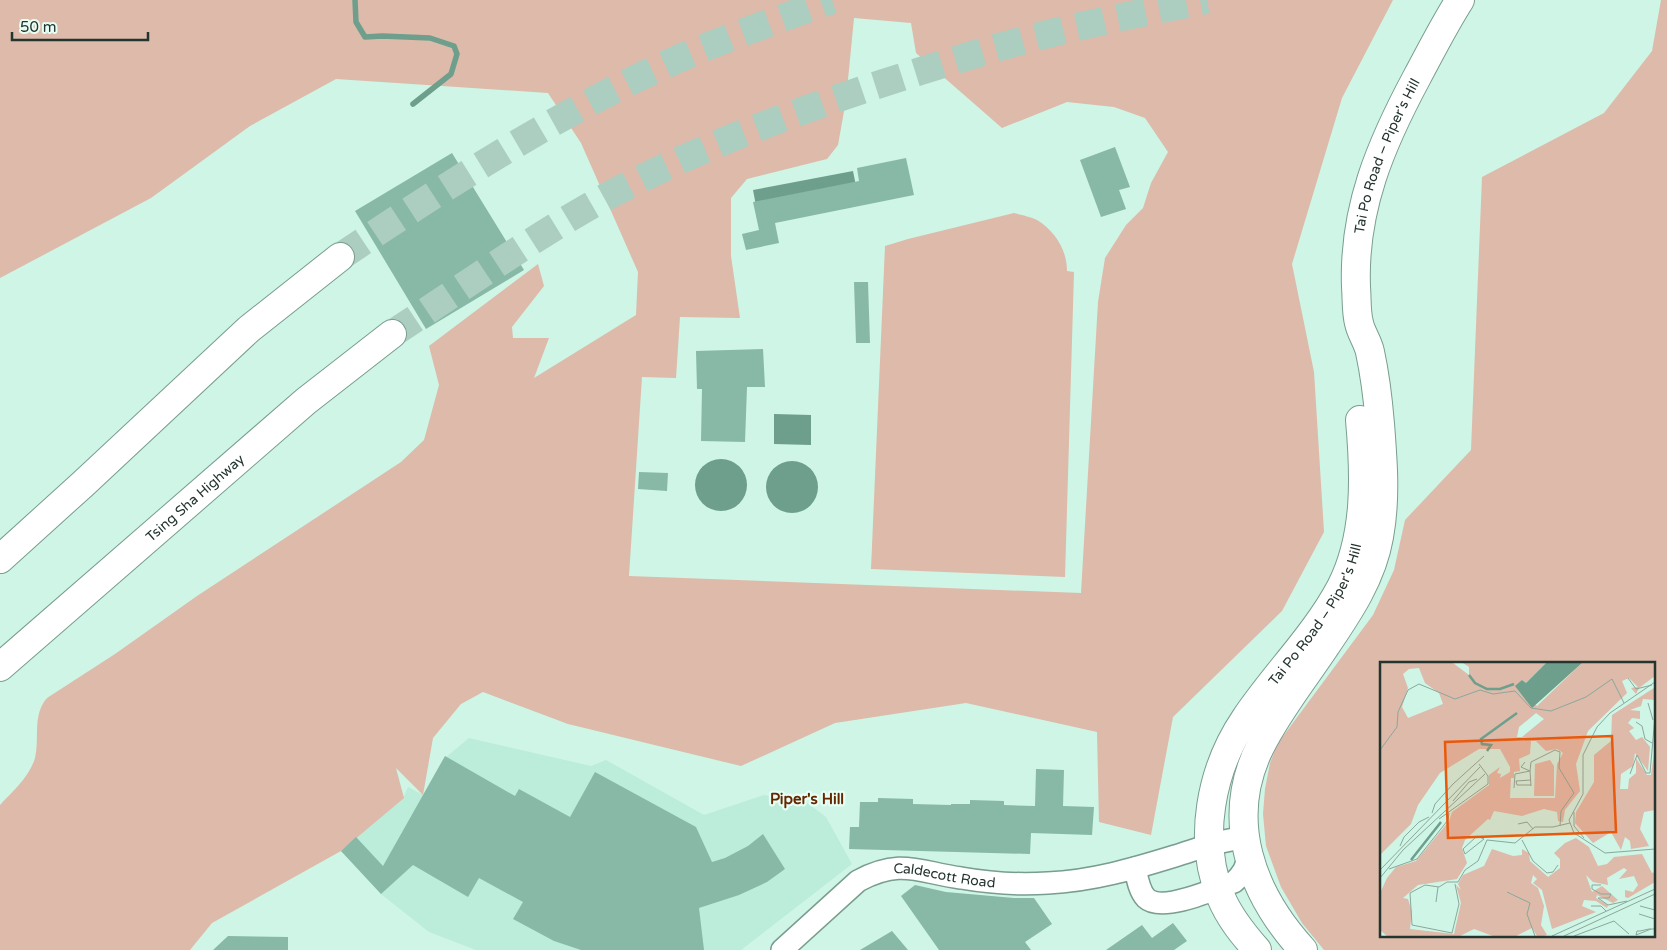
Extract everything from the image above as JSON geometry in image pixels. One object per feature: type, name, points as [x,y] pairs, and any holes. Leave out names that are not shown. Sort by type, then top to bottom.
[{"type":"main road","name":"Tai Po Road – Piper's Hill","points":[[1257,950],[1230,915],[1217,888],[1212,867],[1210,845],[1212,799],[1229,746],[1245,720],[1327,611],[1341,586],[1351,562],[1362,508],[1364,477],[1363,447],[1353,351],[1359,324],[1356,274],[1357,246],[1362,211],[1370,180],[1393,122],[1460,0]]},
{"type":"main road","points":[[0,559],[249,329],[340,257]]},
{"type":"main road","name":"Tai Po Road – Piper's Hill","points":[[1303,950],[1281,924],[1269,906],[1253,874],[1246,847],[1243,820],[1247,788],[1259,749],[1272,725],[1347,616],[1362,586],[1379,540],[1384,495],[1381,435],[1370,349],[1359,324]]},
{"type":"main road","name":"Tsing Sha Highway","points":[[0,667],[306,401],[392,334]]},
{"type":"street","name":"Caldecott Road","points":[[782,950],[858,881],[872,873],[886,869],[917,869],[982,882],[1048,884],[1111,875],[1222,841],[1246,847]]},
{"type":"street","points":[[1135,868],[1141,890],[1147,898],[1158,903],[1172,902],[1234,882],[1242,875],[1246,866],[1246,847]]},
{"type":"shaded area","points":[[0,0],[1393,0],[1342,98],[1292,264],[1314,372],[1324,532],[1282,611],[1173,717],[1151,835],[1099,822],[1097,732],[966,703],[835,723],[741,766],[568,724],[483,692],[461,704],[433,738],[423,795],[396,768],[404,798],[341,851],[212,923],[190,950],[0,950],[0,805],[33,765],[38,719],[42,705],[47,698],[115,654],[197,596],[401,462],[424,440],[439,385],[429,346],[538,264],[544,286],[512,327],[513,338],[549,338],[534,378],[636,315],[638,272],[581,143],[548,93],[336,79],[250,126],[151,198],[0,278]],"holes":[[[854,18],[911,23],[916,53],[1002,128],[1067,102],[1114,107],[1145,118],[1168,152],[1151,183],[1143,208],[1126,225],[1105,258],[1098,302],[1081,593],[629,576],[642,377],[676,378],[680,317],[740,318],[731,256],[731,198],[747,179],[827,159],[838,145],[846,100]]]},
{"type":"shaded area","points":[[1661,0],[1667,0],[1667,950],[1324,950],[1302,923],[1281,887],[1266,846],[1263,814],[1270,763],[1278,743],[1373,615],[1394,570],[1405,520],[1471,450],[1482,177],[1604,113],[1652,51]]},
{"type":"shaded area","points":[[853,171],[857,191],[757,211],[753,190]]},
{"type":"shaded area","points":[[1014,213],[1037,220],[1043,224],[1059,242],[1065,256],[1067,271],[1074,272],[1065,577],[871,569],[885,246]]},
{"type":"shaded area","points":[[774,414],[811,415],[811,445],[774,444]]},
{"type":"shaded area","points":[[721,459],[735,463],[743,471],[747,485],[743,499],[735,507],[721,511],[707,507],[699,499],[695,485],[699,471],[707,463]]},
{"type":"shaded area","points":[[792,461],[806,465],[814,473],[818,487],[814,501],[806,509],[792,513],[778,509],[770,501],[766,487],[770,473],[778,465]]},
{"type":"shaded area","points":[[469,738],[591,766],[606,760],[704,815],[764,795],[806,802],[826,817],[852,864],[741,950],[476,950],[429,932],[381,894],[341,851],[403,798],[408,787],[423,795],[445,758]]},
{"type":"building","points":[[1115,147],[1130,187],[1119,190],[1126,209],[1101,217],[1080,160]]},
{"type":"building","points":[[452,153],[524,270],[426,329],[355,211]]},
{"type":"building","points":[[906,158],[914,195],[775,223],[779,243],[746,250],[742,234],[759,230],[753,202],[859,181],[857,168]]},
{"type":"building","points":[[854,282],[868,282],[870,343],[856,343]]},
{"type":"building","points":[[763,349],[765,387],[747,387],[745,442],[701,441],[702,389],[697,389],[696,351]]},
{"type":"building","points":[[639,472],[668,473],[667,491],[638,489]]},
{"type":"building","points":[[445,756],[515,796],[519,789],[570,817],[595,772],[696,827],[712,862],[725,858],[748,846],[763,834],[785,869],[767,882],[739,895],[699,908],[704,950],[581,950],[554,941],[513,919],[523,902],[479,878],[468,897],[413,865],[381,894],[341,851],[356,837],[383,866]]},
{"type":"building","points":[[1036,769],[1064,770],[1063,806],[1094,807],[1092,835],[1031,833],[1030,854],[849,849],[850,827],[859,827],[860,802],[878,802],[878,798],[913,799],[913,804],[951,805],[970,804],[970,800],[1004,801],[1004,805],[1035,806]]},
{"type":"building","points":[[915,885],[946,892],[1034,898],[1052,924],[1025,942],[1031,950],[939,950],[901,896]]},
{"type":"building","points":[[1173,923],[1187,941],[1174,950],[1106,950],[1142,925],[1152,938]]},
{"type":"building","points":[[892,931],[908,950],[860,950]]},
{"type":"building","points":[[228,936],[288,937],[288,950],[213,950]]},
{"type":"waterway","points":[[355,0],[356,22],[365,37],[430,38],[454,46],[457,54],[451,74],[413,104]]},
{"type":"tunnel","points":[[340,257],[501,153],[626,84],[689,54],[832,0]]},
{"type":"tunnel","points":[[392,334],[524,246],[606,197],[671,164],[772,122],[840,97],[992,49],[1076,27],[1207,0]]},
{"type":"district","name":"Piper's Hill","points":[[807,799]]}]
